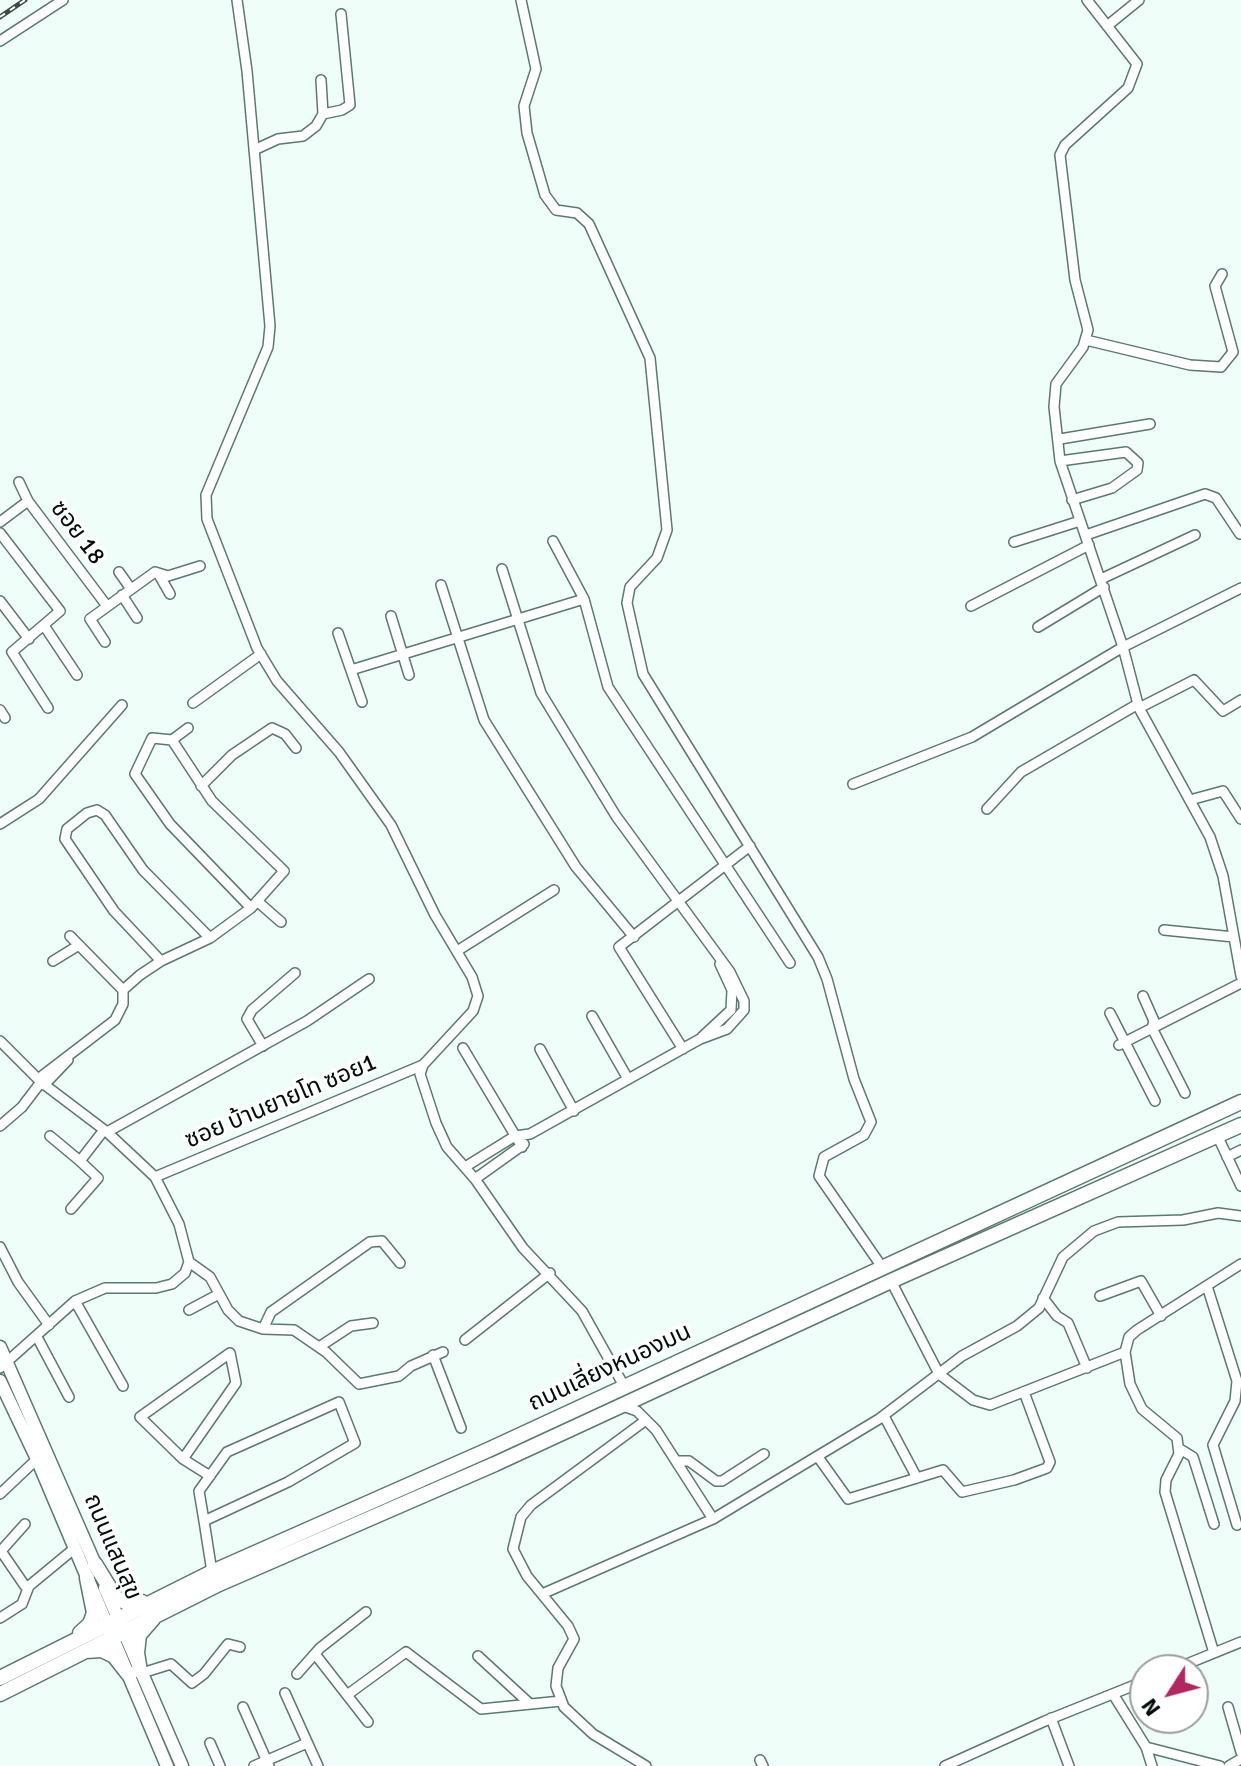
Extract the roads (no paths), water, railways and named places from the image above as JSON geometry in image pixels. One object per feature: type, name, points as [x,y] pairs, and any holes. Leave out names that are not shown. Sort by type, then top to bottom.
[{"type":"highway","name":"ถนนเลี่ยงหนองมน","points":[[166,1602],[212,1572],[488,1450],[1241,1102]]},
{"type":"highway","name":"ถนนเลี่ยงหนองมน","points":[[0,1678],[67,1643],[115,1627],[166,1602],[495,1464],[891,1281],[1241,1125]]},
{"type":"highway","points":[[1117,1159],[1125,1176]]},
{"type":"highway","points":[[488,1450],[495,1464]]},
{"type":"highway","points":[[91,1571],[123,1602],[166,1602]]},
{"type":"highway","points":[[67,1643],[92,1619],[91,1571]]},
{"type":"highway","points":[[137,1673],[139,1635],[166,1602]]},
{"type":"highway","name":"ถนนเลี่ยงหนองมน","points":[[0,1694],[82,1651],[115,1627]]},
{"type":"highway","points":[[82,1651],[108,1652],[137,1673]]},
{"type":"main road","name":"ถนนแสนสุข","points":[[0,1347],[3,1365],[115,1627],[182,1766]]},
{"type":"main road","name":"ถนนแสนสุข","points":[[0,1381],[75,1548],[91,1571]]},
{"type":"main road","name":"ถนนแสนสุข","points":[[137,1673],[167,1766]]},
{"type":"street","points":[[0,41],[63,0]]},
{"type":"street","points":[[237,0],[270,326],[268,347],[206,495],[207,519],[226,575],[261,654],[277,681],[339,752],[391,825],[435,915],[472,977],[478,996],[476,1003],[464,1024],[423,1065],[420,1074],[447,1147],[475,1179],[523,1248],[550,1273],[582,1311],[624,1386]]},
{"type":"street","points":[[521,0],[536,69],[524,106],[527,133],[545,195],[556,210],[577,213],[589,224],[650,358],[667,530],[657,558],[630,587],[627,603],[643,674],[818,957],[827,979],[854,1079],[871,1122],[864,1135],[824,1157],[819,1176],[882,1267]]},
{"type":"street","points":[[1087,0],[1137,64],[1136,74],[1128,88],[1065,145],[1060,155],[1075,280],[1088,330],[1086,340],[1056,384],[1054,407],[1060,439],[1060,461],[1123,647],[1139,706],[1210,837],[1223,876],[1241,976]]},
{"type":"street","points":[[1107,26],[1139,0]]},
{"type":"street","points":[[323,114],[350,105],[341,14]]},
{"type":"street","points":[[254,150],[278,139],[309,134],[323,114],[321,80]]},
{"type":"street","points":[[1086,340],[1190,365],[1221,367],[1233,352],[1215,286],[1222,274]]},
{"type":"street","points":[[1060,439],[1150,424]]},
{"type":"street","points":[[1060,461],[1126,452],[1138,463],[1137,470],[1112,488],[1072,500]]},
{"type":"street","name":"ซอย 18","points":[[19,482],[28,501],[107,606]]},
{"type":"street","points":[[971,606],[1088,540],[1205,494],[1216,498],[1240,534]]},
{"type":"street","points":[[0,522],[28,501]]},
{"type":"street","points":[[1014,542],[1080,521]]},
{"type":"street","points":[[0,533],[60,611],[45,627],[12,652],[48,708]]},
{"type":"street","points":[[1038,627],[1102,583],[1195,535]]},
{"type":"street","points":[[553,541],[584,599],[608,687],[790,963]]},
{"type":"street","points":[[105,642],[90,619],[158,573],[168,576],[200,566]]},
{"type":"street","points":[[465,1167],[515,1136],[530,1134],[700,1039],[727,1029],[744,1010],[740,992],[682,902],[616,816],[541,693],[502,569]]},
{"type":"street","points":[[119,572],[137,618]]},
{"type":"street","points":[[158,573],[170,594]]},
{"type":"street","points":[[441,585],[484,720],[576,867],[634,937]]},
{"type":"street","points":[[853,784],[972,737],[1123,647],[1241,588]]},
{"type":"street","points":[[351,670],[458,640],[584,599]]},
{"type":"street","points":[[0,601],[29,639]]},
{"type":"street","points":[[391,616],[409,675]]},
{"type":"street","points":[[45,627],[77,675]]},
{"type":"street","points":[[338,633],[362,702]]},
{"type":"street","points":[[193,703],[261,654]]},
{"type":"street","points":[[987,809],[1021,772],[1139,706],[1194,680],[1223,711],[1241,700]]},
{"type":"street","points":[[0,824],[39,799],[122,705]]},
{"type":"street","points":[[188,728],[172,740],[152,738],[135,774],[170,824],[254,904],[281,922]]},
{"type":"street","points":[[201,786],[232,755],[272,728],[285,734],[296,748]]},
{"type":"street","points":[[123,990],[161,961],[210,938],[254,904],[284,871],[201,786],[172,740]]},
{"type":"street","points":[[1190,800],[1223,791],[1241,819]]},
{"type":"street","points":[[161,961],[114,911],[65,839],[67,829],[87,813],[97,810],[105,815],[143,870],[210,938]]},
{"type":"street","points":[[683,1049],[619,947],[682,902],[750,846]]},
{"type":"street","points":[[457,951],[554,890]]},
{"type":"street","points":[[1164,930],[1234,937]]},
{"type":"street","points":[[0,1126],[22,1107],[41,1082],[115,1020],[123,1004],[123,990],[70,936]]},
{"type":"street","points":[[53,961],[79,945]]},
{"type":"street","points":[[263,1046],[247,1019],[252,1010],[295,973]]},
{"type":"street","points":[[80,1161],[106,1131],[307,1021],[369,979]]},
{"type":"street","points":[[1122,1043],[1241,983]]},
{"type":"street","points":[[1143,996],[1154,1021],[1152,1028],[1185,1093]]},
{"type":"street","points":[[1110,1013],[1122,1043],[1155,1101]]},
{"type":"street","points":[[592,1016],[628,1079]]},
{"type":"street","points":[[0,1041],[41,1082],[106,1131],[155,1177],[179,1224],[189,1262],[185,1273],[172,1284],[156,1288],[105,1288],[75,1301],[3,1365]]},
{"type":"street","points":[[463,1048],[522,1147]]},
{"type":"street","points":[[540,1049],[574,1111]]},
{"type":"street","name":"ซอย บ้านยายโท ซอย1","points":[[155,1177],[423,1065]]},
{"type":"street","points":[[475,1179],[522,1147],[530,1134]]},
{"type":"street","points":[[1217,1135],[1241,1186]]},
{"type":"street","points":[[50,1136],[98,1178],[71,1209]]},
{"type":"street","points":[[1227,1157],[1241,1150]]},
{"type":"street","points":[[542,1594],[713,1519],[884,1416],[962,1356],[1017,1326],[1039,1308],[1063,1257],[1094,1231],[1118,1222],[1183,1220],[1218,1213],[1241,1216]]},
{"type":"street","points":[[263,1329],[271,1312],[370,1242],[382,1241],[400,1263]]},
{"type":"street","points":[[0,1247],[18,1282],[49,1325]]},
{"type":"street","points":[[189,1262],[202,1268],[239,1321],[263,1329],[294,1330],[319,1347],[359,1384],[399,1376],[438,1354],[461,1428]]},
{"type":"street","points":[[1214,1653],[1165,1492],[1166,1480],[1180,1449],[1177,1438],[1142,1409],[1130,1384],[1125,1352],[1129,1337],[1241,1264]]},
{"type":"street","points":[[465,1340],[550,1273]]},
{"type":"street","points":[[891,1281],[939,1374],[973,1400],[990,1405],[1125,1352]]},
{"type":"street","points":[[1100,1296],[1141,1281],[1161,1316]]},
{"type":"street","points":[[1207,1286],[1237,1381],[1235,1401],[1213,1445],[1237,1525]]},
{"type":"street","points":[[189,1310],[219,1294]]},
{"type":"street","points":[[1043,1298],[1057,1316],[1068,1323],[1087,1368]]},
{"type":"street","points":[[75,1301],[123,1386]]},
{"type":"street","points":[[319,1347],[351,1326],[373,1323]]},
{"type":"street","points":[[37,1337],[69,1397]]},
{"type":"street","points":[[183,1459],[236,1383],[230,1353],[140,1417],[183,1459],[210,1476]]},
{"type":"street","points":[[818,1457],[848,1499],[943,1470],[962,1492],[1047,1468],[1050,1462],[1024,1392]]},
{"type":"street","points":[[204,1521],[288,1482],[355,1443],[339,1402],[227,1452],[199,1491],[212,1572]]},
{"type":"street","points":[[623,1406],[637,1411],[646,1420],[713,1519]]},
{"type":"street","points":[[884,1416],[917,1478]]},
{"type":"street","points":[[646,1420],[531,1505],[521,1517],[513,1549],[527,1576],[574,1639],[558,1668],[556,1686],[561,1701],[578,1723],[646,1766]]},
{"type":"street","points":[[1180,1449],[1193,1457],[1214,1524]]},
{"type":"street","points":[[676,1461],[689,1461],[716,1481],[722,1481],[764,1454]]},
{"type":"street","points":[[0,1494],[37,1459]]},
{"type":"street","points":[[25,1524],[1,1551],[20,1583],[29,1586]]},
{"type":"street","points":[[0,1618],[22,1604],[29,1586],[75,1548]]},
{"type":"street","points":[[297,1674],[315,1654],[366,1612]]},
{"type":"street","points":[[1209,1655],[1241,1642]]},
{"type":"street","points":[[137,1673],[171,1664],[186,1681],[195,1683],[228,1644],[240,1647]]},
{"type":"street","points":[[347,1695],[406,1652],[413,1654],[478,1708],[561,1701]]},
{"type":"street","points":[[315,1654],[368,1722]]},
{"type":"street","points":[[478,1656],[530,1704]]},
{"type":"street","points":[[945,1766],[1051,1718],[1129,1688]]},
{"type":"street","points":[[285,1693],[318,1766]]},
{"type":"street","points":[[1113,1694],[1146,1747],[1152,1766]]},
{"type":"street","points":[[243,1707],[268,1763]]},
{"type":"street","points":[[1228,1707],[1241,1752]]},
{"type":"street","points":[[1051,1718],[1069,1766]]},
{"type":"street","points":[[210,1743],[220,1766]]},
{"type":"street","points":[[254,1766],[268,1763],[307,1743]]},
{"type":"street","points":[[1146,1747],[1220,1766]]},
{"type":"street","points":[[1229,1766],[1241,1759]]},
{"type":"railway","points":[[0,17],[25,0]]}]
